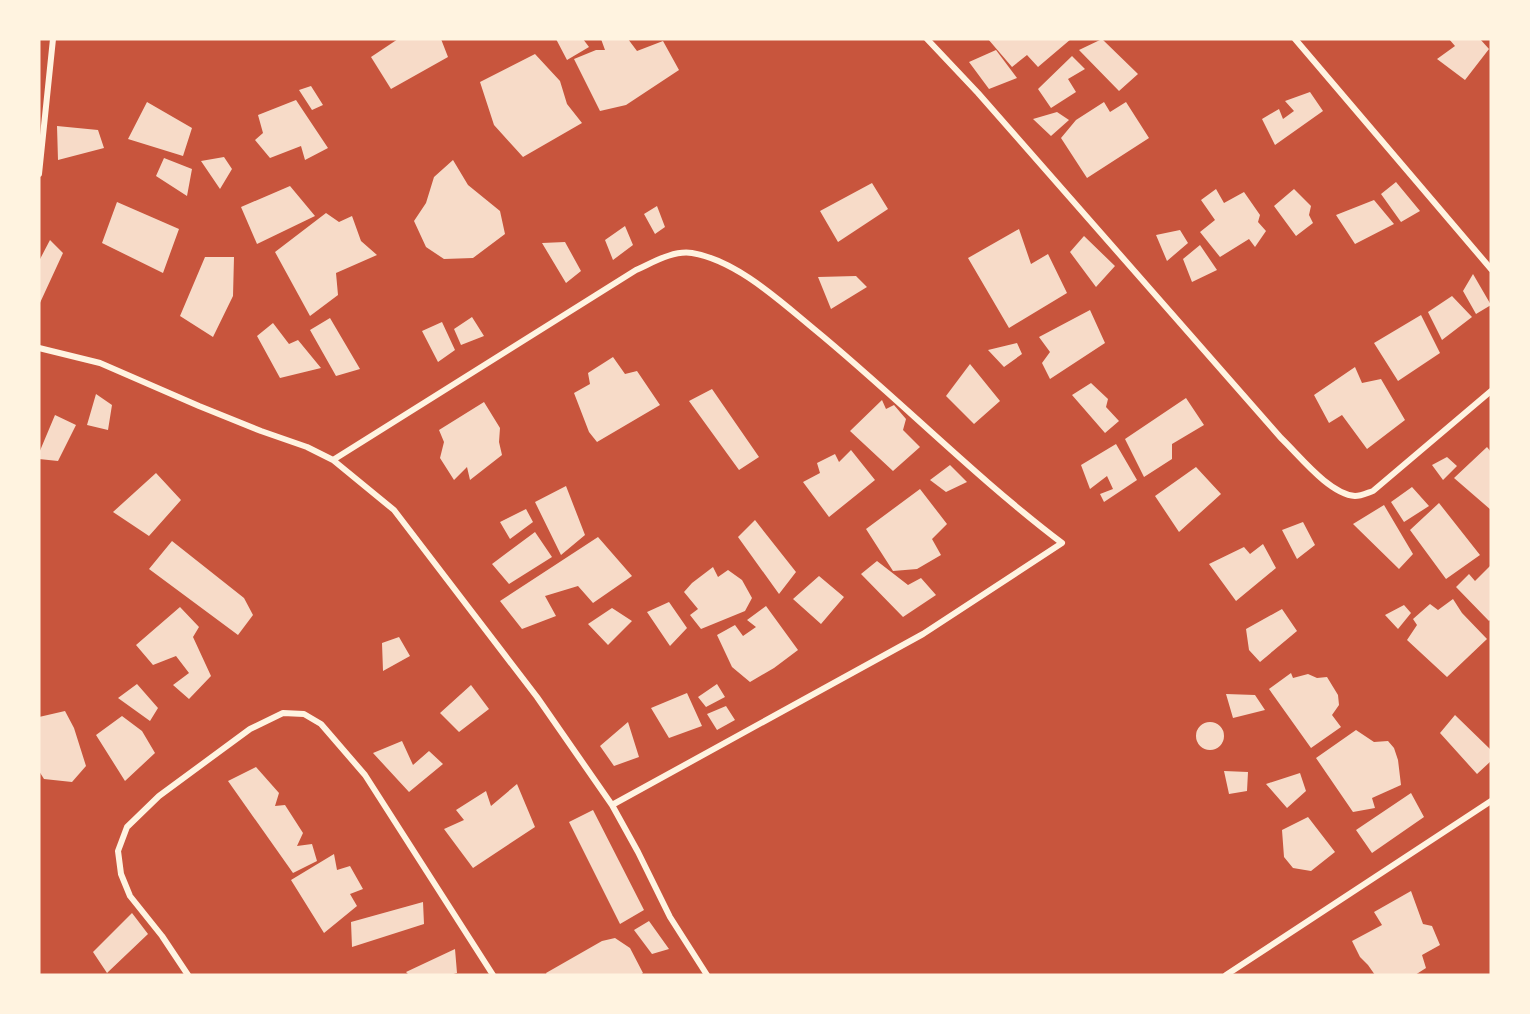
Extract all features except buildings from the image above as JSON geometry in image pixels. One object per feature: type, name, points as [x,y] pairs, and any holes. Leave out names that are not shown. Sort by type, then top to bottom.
[{"type":"street","points":[[39,174],[53,39]]},
{"type":"street","points":[[927,39],[1016,135],[1274,429],[1328,484],[1343,493],[1356,496],[1373,491],[1491,391]]},
{"type":"street","points":[[1295,39],[1491,269]]},
{"type":"street","points":[[333,460],[636,270],[662,258],[690,253],[724,262],[774,296],[847,356],[1020,511],[1062,543],[923,634],[612,805]]},
{"type":"street","points":[[39,348],[100,363],[199,406],[307,447],[333,460],[394,510],[537,697],[612,805],[670,917],[707,975]]},
{"type":"street","points":[[188,975],[162,936],[130,896],[121,874],[118,851],[127,827],[159,796],[250,729],[283,713],[304,714],[321,724],[365,775],[493,975]]},
{"type":"street","points":[[1226,975],[1491,801]]}]
